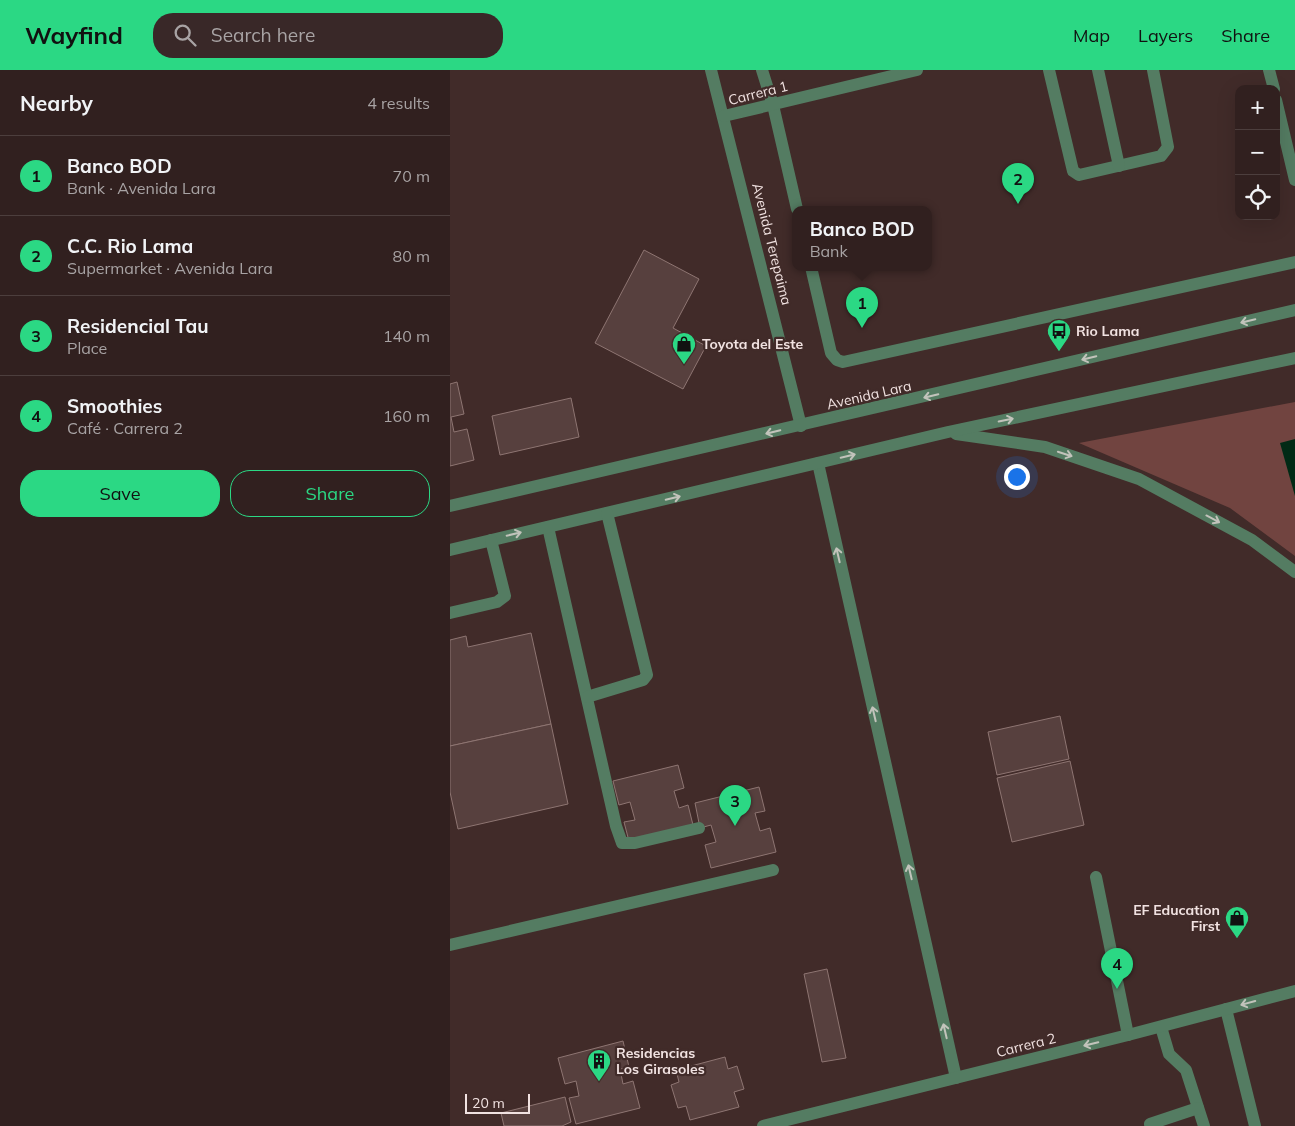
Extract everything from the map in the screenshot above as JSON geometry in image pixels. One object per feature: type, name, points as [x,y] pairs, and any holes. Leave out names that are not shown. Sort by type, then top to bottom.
[{"type":"street","name":"Avenida Terepaima","points":[[711,70],[801,426]]},
{"type":"street","points":[[762,70],[773,105],[796,206]]},
{"type":"street","name":"Carrera 1","points":[[724,116],[917,70]]},
{"type":"street","points":[[1050,70],[1075,174],[1161,156],[1168,147],[1153,70]]},
{"type":"street","points":[[1098,70],[1119,166]]},
{"type":"street","points":[[1269,70],[1273,85]]},
{"type":"street","points":[[1280,117],[1295,180]]},
{"type":"street","points":[[812,271],[831,353],[837,360],[843,362],[1295,262]]},
{"type":"street","name":"Avenida Lara","points":[[450,506],[1295,310]]},
{"type":"street","points":[[450,550],[948,432],[1295,358]]},
{"type":"street","points":[[948,432],[1045,448],[1139,479],[1252,540],[1295,572]]},
{"type":"street","points":[[818,463],[956,1078]]},
{"type":"street","points":[[588,697],[643,680],[647,675],[607,513]]},
{"type":"street","points":[[548,527],[616,826],[622,843],[635,843],[699,828]]},
{"type":"street","points":[[450,613],[497,602],[506,596],[491,540]]},
{"type":"street","points":[[450,944],[773,870]]},
{"type":"street","points":[[1096,877],[1128,1035]]},
{"type":"street","name":"Carrera 2","points":[[763,1126],[1161,1027],[1295,991]]},
{"type":"street","points":[[1226,1009],[1255,1126]]},
{"type":"street","points":[[1161,1027],[1169,1054],[1186,1070],[1204,1126]]},
{"type":"street","points":[[1150,1124],[1198,1108]]},
{"type":"shaded area","points":[[1295,402],[1295,556],[1230,508],[1079,443]]},
{"type":"shaded area","points":[[1295,439],[1295,496],[1280,443]]},
{"type":"building","points":[[644,250],[699,279],[673,328],[706,346],[683,389],[595,343]]},
{"type":"building","points":[[457,382],[464,414],[451,417],[454,432],[467,429],[474,460],[450,466],[450,384]]},
{"type":"building","points":[[571,398],[579,437],[500,455],[492,416]]},
{"type":"building","points":[[531,633],[551,724],[450,746],[450,640],[466,636],[468,647]]},
{"type":"building","points":[[1060,716],[1069,759],[997,775],[988,732]]},
{"type":"building","points":[[551,724],[568,804],[458,829],[450,792],[450,746]]},
{"type":"building","points":[[1070,761],[1084,825],[1012,842],[997,778]]},
{"type":"building","points":[[678,765],[684,788],[674,791],[679,808],[688,805],[694,829],[630,845],[624,822],[635,820],[630,802],[619,805],[613,781]]},
{"type":"building","points":[[759,787],[765,811],[755,813],[760,831],[770,828],[776,852],[711,868],[705,845],[716,842],[711,825],[700,828],[695,803]]},
{"type":"building","points":[[827,969],[846,1058],[822,1062],[804,974]]},
{"type":"building","name":"Residencias Los Girasoles","points":[[623,1041],[629,1067],[620,1069],[623,1084],[633,1081],[640,1108],[576,1124],[569,1098],[579,1096],[576,1081],[565,1084],[558,1058]]},
{"type":"building","points":[[725,1057],[728,1069],[737,1066],[744,1089],[734,1092],[739,1107],[690,1120],[686,1106],[678,1108],[671,1085],[679,1082],[676,1070]]},
{"type":"building","points":[[565,1097],[571,1122],[562,1126],[504,1126],[501,1113]]},
{"type":"place","name":"C.C. Rio Lama","points":[[1018,204]]},
{"type":"place","name":"Banco BOD","points":[[862,328]]},
{"type":"place","name":"Rio Lama","points":[[1059,352]]},
{"type":"place","name":"Toyota del Este","points":[[684,365]]},
{"type":"place","name":"Residencial Tau","points":[[735,826]]},
{"type":"place","name":"EF Education First","points":[[1237,939]]},
{"type":"place","name":"Smoothies","points":[[1117,989]]},
{"type":"place","name":"Residencias Los Girasoles","points":[[599,1082]]}]
